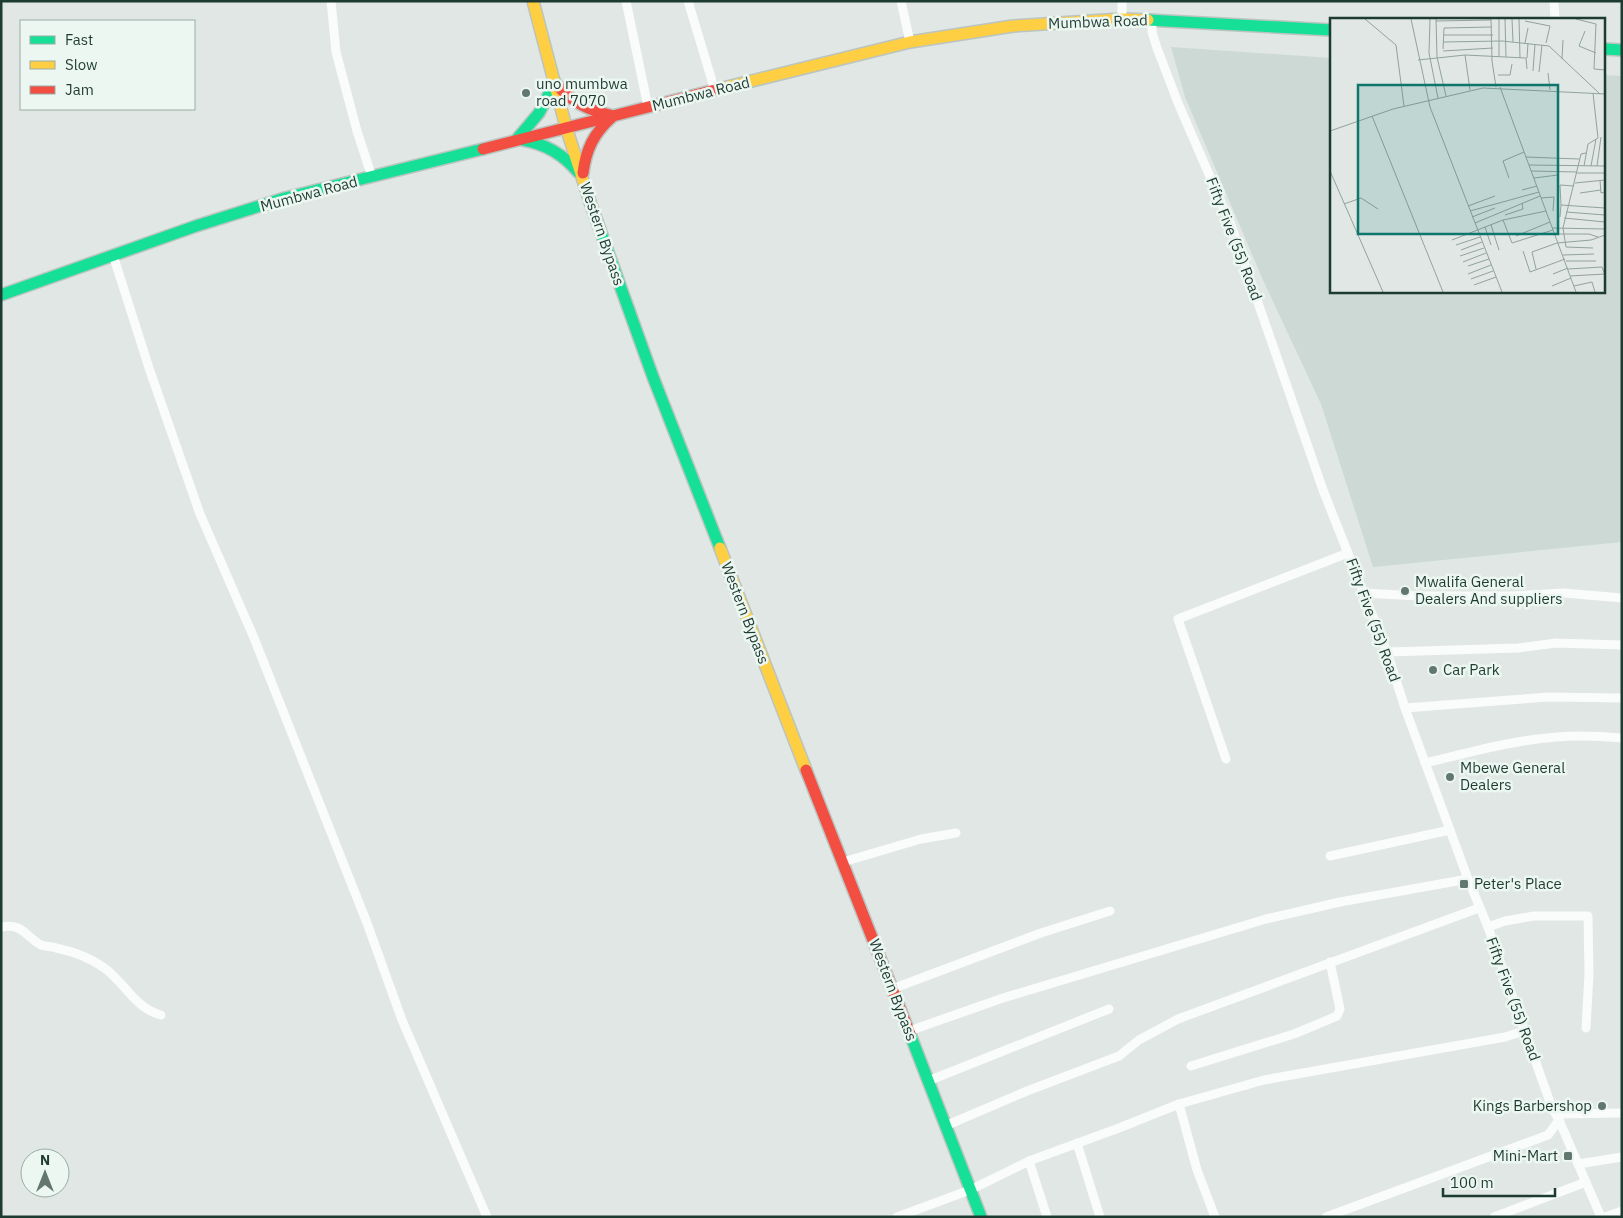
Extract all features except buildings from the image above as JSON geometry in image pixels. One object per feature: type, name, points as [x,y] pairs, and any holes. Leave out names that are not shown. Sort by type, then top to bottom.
[{"type":"main road","name":"Western Bypass","points":[[533,1],[566,127],[582,179],[653,377],[980,1217]]},
{"type":"main road","name":"Mumbwa Road","points":[[1,295],[196,226],[285,198],[453,158],[566,127],[910,42],[1013,26],[1122,19],[1330,30]]},
{"type":"main road","points":[[1606,49],[1622,50]]},
{"type":"main road","points":[[516,140],[536,120],[554,82],[563,93],[586,109],[613,116]]},
{"type":"main road","points":[[582,179],[584,160],[590,143],[599,127],[613,116]]},
{"type":"main road","points":[[516,140],[536,142],[555,150],[570,162],[582,179]]},
{"type":"street","points":[[331,1],[336,52],[357,131],[372,177]]},
{"type":"street","points":[[626,1],[648,107]]},
{"type":"street","points":[[688,1],[715,91]]},
{"type":"street","points":[[901,1],[910,42]]},
{"type":"street","points":[[1122,1],[1122,19]]},
{"type":"street","points":[[1554,1],[1555,18]]},
{"type":"street","name":"Fifty Five (55) Road","points":[[1152,20],[1152,32],[1157,48],[1178,103],[1231,225],[1323,490],[1387,652],[1405,708],[1468,879],[1488,927],[1552,1108],[1558,1117],[1603,1217]]},
{"type":"street","points":[[113,255],[150,371],[200,514],[254,638],[402,1020],[487,1217]]},
{"type":"street","points":[[1226,759],[1178,618],[1348,553]]},
{"type":"street","points":[[1364,593],[1418,596],[1512,596],[1564,593],[1622,598]]},
{"type":"street","points":[[1387,652],[1518,648],[1556,643],[1622,645]]},
{"type":"street","points":[[1405,708],[1548,697],[1622,698]]},
{"type":"street","points":[[1425,763],[1557,737],[1601,736],[1622,738]]},
{"type":"street","points":[[1330,856],[1450,830]]},
{"type":"street","points":[[842,862],[921,839],[956,833]]},
{"type":"street","points":[[909,1031],[1012,996],[1266,919],[1340,902],[1468,879]]},
{"type":"street","points":[[945,1126],[1026,1091],[1119,1056],[1139,1040],[1178,1019],[1480,908]]},
{"type":"street","points":[[892,989],[1041,933],[1110,911]]},
{"type":"street","points":[[1488,927],[1505,921],[1534,916],[1588,916],[1589,974],[1586,1028]]},
{"type":"street","points":[[1,927],[18,927],[42,946],[73,953],[102,966],[150,1012],[161,1015]]},
{"type":"street","points":[[1191,1066],[1294,1034],[1337,1016],[1340,1010],[1330,962]]},
{"type":"street","points":[[928,1081],[1109,1009]]},
{"type":"street","points":[[897,1217],[970,1190],[1029,1161],[1179,1104],[1264,1080],[1505,1037],[1524,1031]]},
{"type":"street","points":[[1179,1104],[1197,1170],[1215,1217]]},
{"type":"street","points":[[1326,1217],[1548,1135],[1558,1117],[1622,1113]]},
{"type":"street","points":[[1077,1144],[1100,1217]]},
{"type":"street","points":[[1578,1164],[1622,1157]]},
{"type":"street","points":[[1029,1161],[1047,1217]]},
{"type":"street","points":[[1494,1217],[1586,1182]]},
{"type":"street","points":[[1603,1217],[1622,1211]]},
{"type":"shaded area","points":[[1171,47],[1330,58],[1330,292],[1606,292],[1606,75],[1622,76],[1622,542],[1373,567],[1321,404],[1263,280],[1185,97]]},
{"type":"traffic: fast","points":[[1148,20],[1330,30]]},
{"type":"traffic: fast","points":[[1606,49],[1622,50]]},
{"type":"traffic: fast","points":[[517,139],[539,113],[555,82]]},
{"type":"traffic: fast","points":[[523,140],[539,144],[554,151],[578,172]]},
{"type":"traffic: fast","points":[[1,295],[196,226],[285,198],[483,149]]},
{"type":"traffic: fast","points":[[590,202],[653,377],[720,548]]},
{"type":"traffic: fast","points":[[910,1034],[981,1217]]},
{"type":"traffic: slow","points":[[533,1],[566,127],[590,202]]},
{"type":"traffic: slow","points":[[719,89],[910,42],[1013,26],[1122,19],[1148,20]]},
{"type":"traffic: slow","points":[[720,548],[806,770]]},
{"type":"traffic: jam","points":[[557,85],[581,104],[595,111],[610,115]]},
{"type":"traffic: jam","points":[[483,149],[719,89]]},
{"type":"traffic: jam","points":[[583,173],[586,156],[592,142],[600,129],[612,117]]},
{"type":"traffic: jam","points":[[806,770],[910,1034]]},
{"type":"place","name":"uno mumbwa road 7070","points":[[526,93]]},
{"type":"place","name":"Mwalifa General Dealers And suppliers","points":[[1405,591]]},
{"type":"place","name":"Car Park","points":[[1433,670]]},
{"type":"place","name":"Mbewe General Dealers","points":[[1450,777]]},
{"type":"place","name":"Peter's Place","points":[[1464,884]]},
{"type":"place","name":"Kings Barbershop","points":[[1602,1106]]},
{"type":"place","name":"Mini-Mart","points":[[1568,1156]]}]
